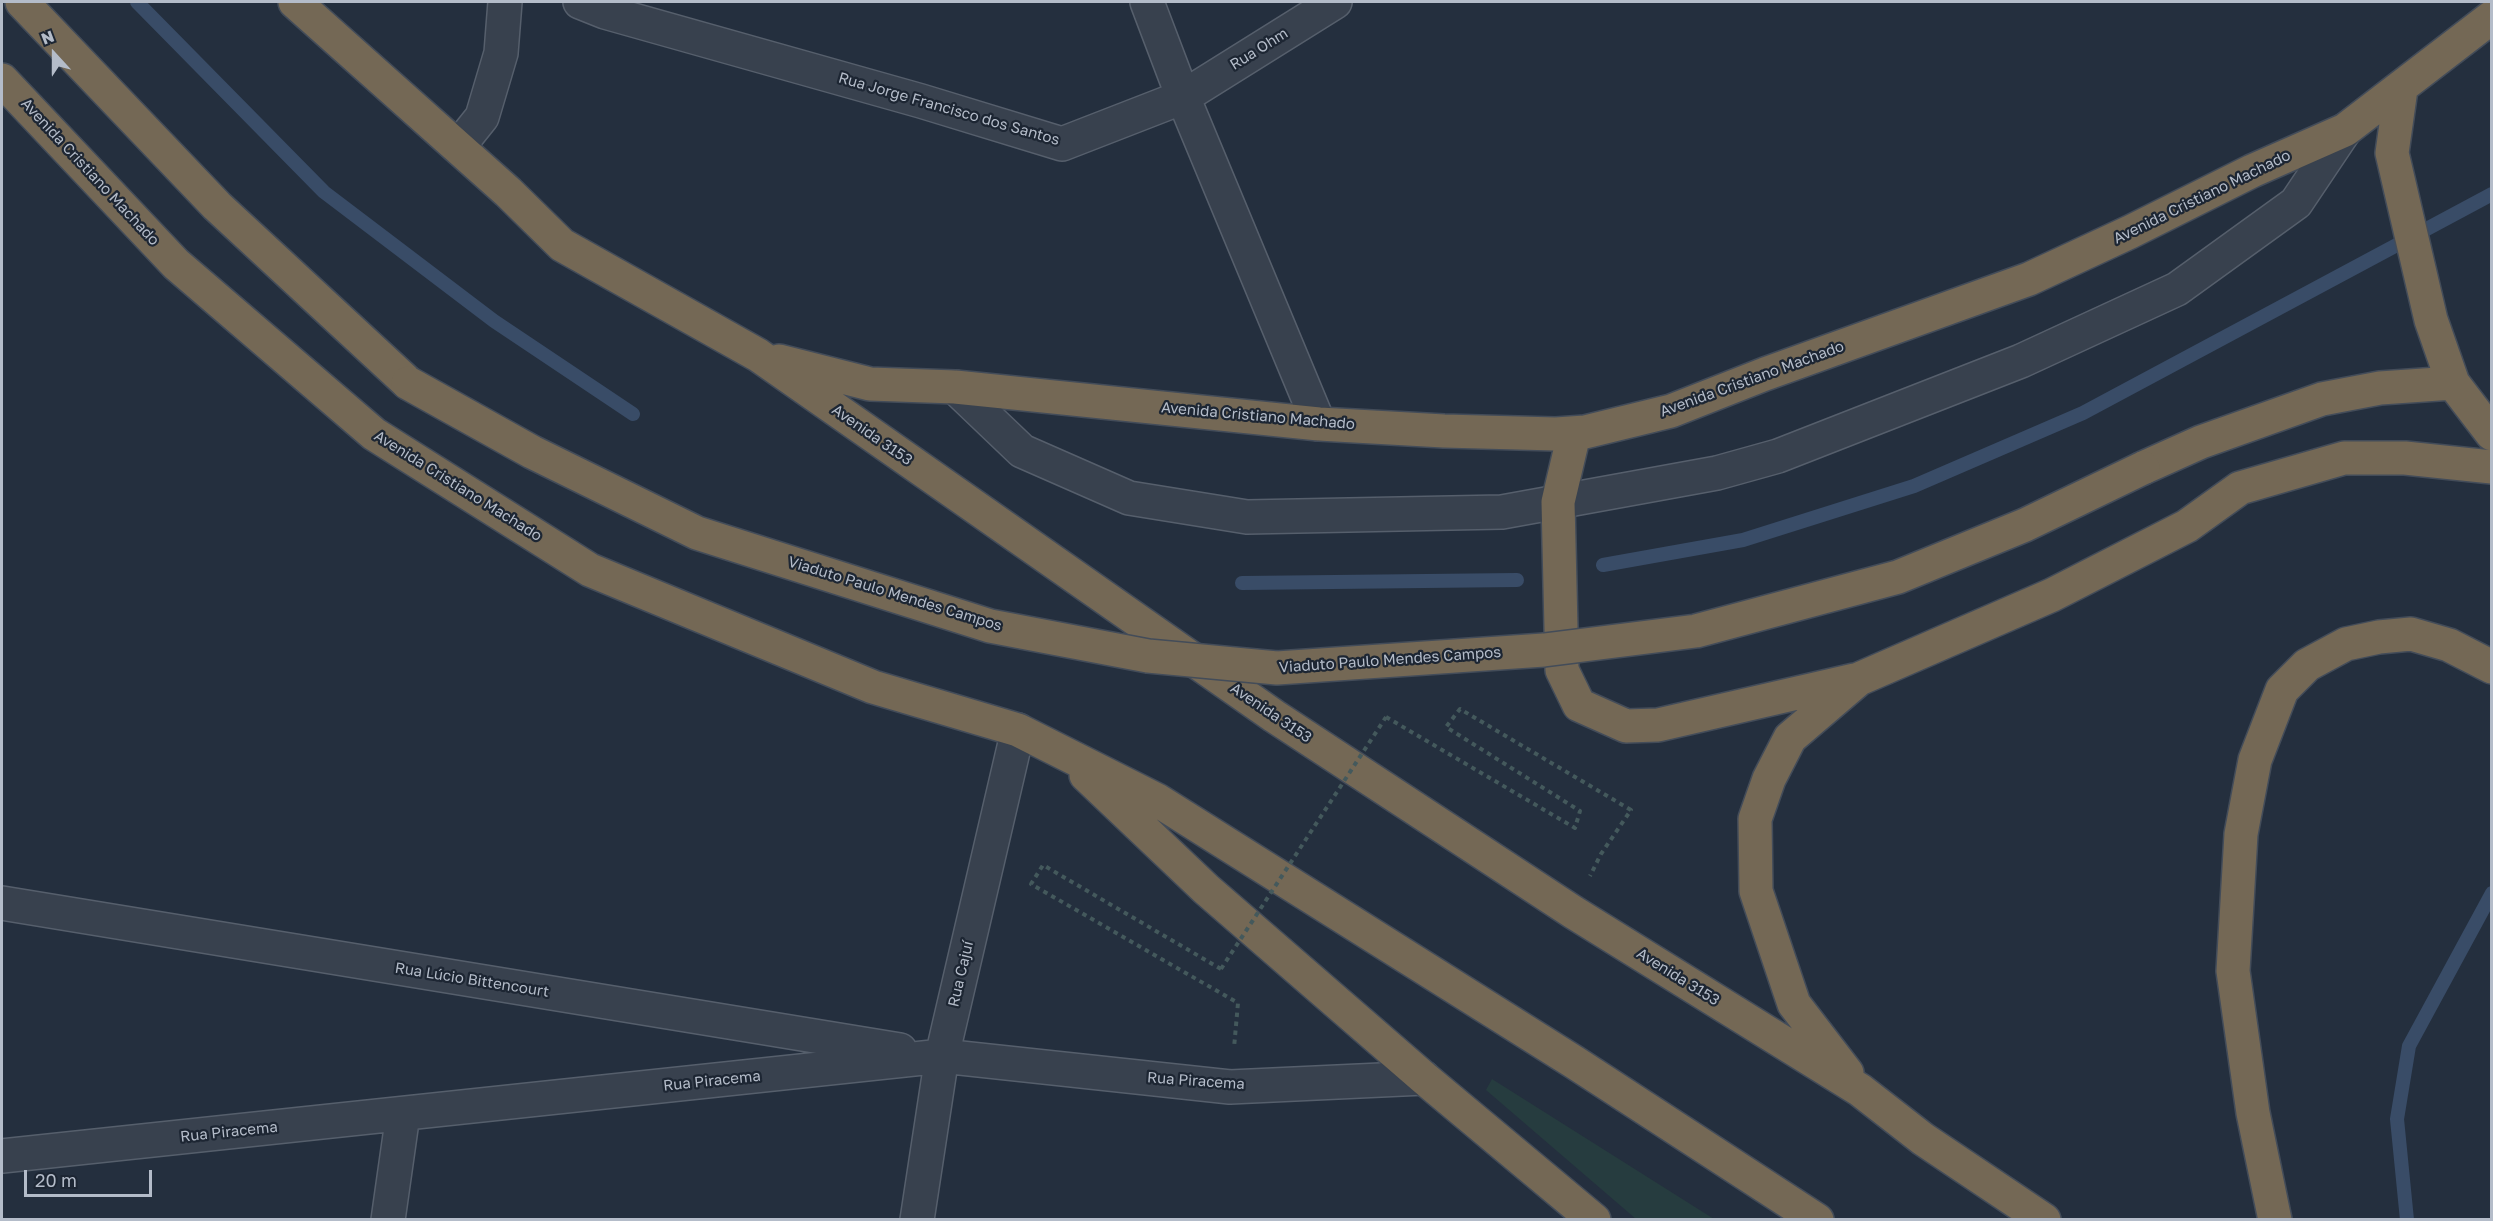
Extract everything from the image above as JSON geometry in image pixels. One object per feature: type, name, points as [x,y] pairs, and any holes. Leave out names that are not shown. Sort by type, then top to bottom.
[{"type":"highway","name":"Viaduto Paulo Mendes Campos","points":[[22,2],[217,206],[408,383],[532,452],[696,532],[990,626],[1148,656],[1277,668],[1544,650],[1695,631],[1898,578],[2025,525],[2201,442],[2322,399],[2380,388],[2453,383]]},
{"type":"highway","points":[[295,2],[458,147]]},
{"type":"highway","name":"Avenida Cristiano Machado","points":[[758,355],[870,384],[955,387],[1319,424],[1444,431],[1574,434],[1671,411],[1765,374],[2029,279],[2252,171],[2345,130],[2401,89],[2491,13]]},
{"type":"highway","name":"Avenida Cristiano Machado","points":[[2,80],[176,264],[374,434],[590,570],[873,687],[1018,730]]},
{"type":"highway","points":[[2401,89],[2392,153],[2431,320],[2453,383],[2492,434]]},
{"type":"highway","name":"Avenida 3153","points":[[458,147],[508,192],[562,246],[758,355],[1274,716],[1573,912],[1860,1090],[1923,1139],[2044,1220]]},
{"type":"highway","points":[[1574,434],[1559,513],[1562,670],[1579,705],[1626,726],[1658,725],[1859,679],[2062,590],[2187,526],[2241,488],[2344,458],[2405,458],[2492,467]]},
{"type":"highway","points":[[2276,1220],[2253,1113],[2233,971],[2243,823],[2255,760],[2282,690],[2307,665],[2346,644],[2379,637],[2411,634],[2449,645],[2492,667]]},
{"type":"highway","points":[[1859,679],[1790,738],[1769,779],[1755,819],[1756,891],[1794,1004],[1860,1090]]},
{"type":"highway","points":[[1018,730],[1157,800],[1574,1062],[1817,1220]]},
{"type":"highway","points":[[1061,751],[1206,890],[1424,1078],[1594,1220]]},
{"type":"street","points":[[458,147],[482,117],[501,53],[505,2]]},
{"type":"street","name":"Rua Jorge Francisco dos Santos","points":[[580,2],[605,12],[921,101],[1062,144],[1183,97]]},
{"type":"street","points":[[1147,2],[1183,97],[1319,424]]},
{"type":"street","name":"Rua Ohm","points":[[1183,97],[1335,2]]},
{"type":"street","points":[[955,387],[1022,451],[1129,498],[1247,517],[1559,513],[1778,456],[2021,361],[2177,289],[2296,203],[2345,130]]},
{"type":"street","name":"Rua Cajuí","points":[[917,1220],[942,1056],[1018,730]]},
{"type":"street","name":"Rua Lúcio Bittencourt","points":[[2,903],[942,1056]]},
{"type":"street","name":"Rua Piracema","points":[[2,1156],[942,1056],[1230,1087],[1424,1078]]},
{"type":"street","points":[[388,1220],[403,1114]]},
{"type":"path","points":[[1230,1087],[1238,1003],[1031,884],[1043,866],[1221,969],[1386,717],[1575,828],[1580,811],[1446,727],[1460,709],[1631,810],[1601,854],[1573,912]]},
{"type":"green space","points":[[1492,1079],[1714,1219],[1636,1219],[1486,1090]]},
{"type":"waterway","points":[[137,2],[324,192],[494,321],[633,414]]},
{"type":"waterway","points":[[1603,565],[1743,540],[1914,486],[2083,413],[2492,194]]},
{"type":"waterway","points":[[1242,583],[1517,580]]},
{"type":"waterway","points":[[2407,1220],[2397,1119],[2409,1046],[2492,893]]}]
